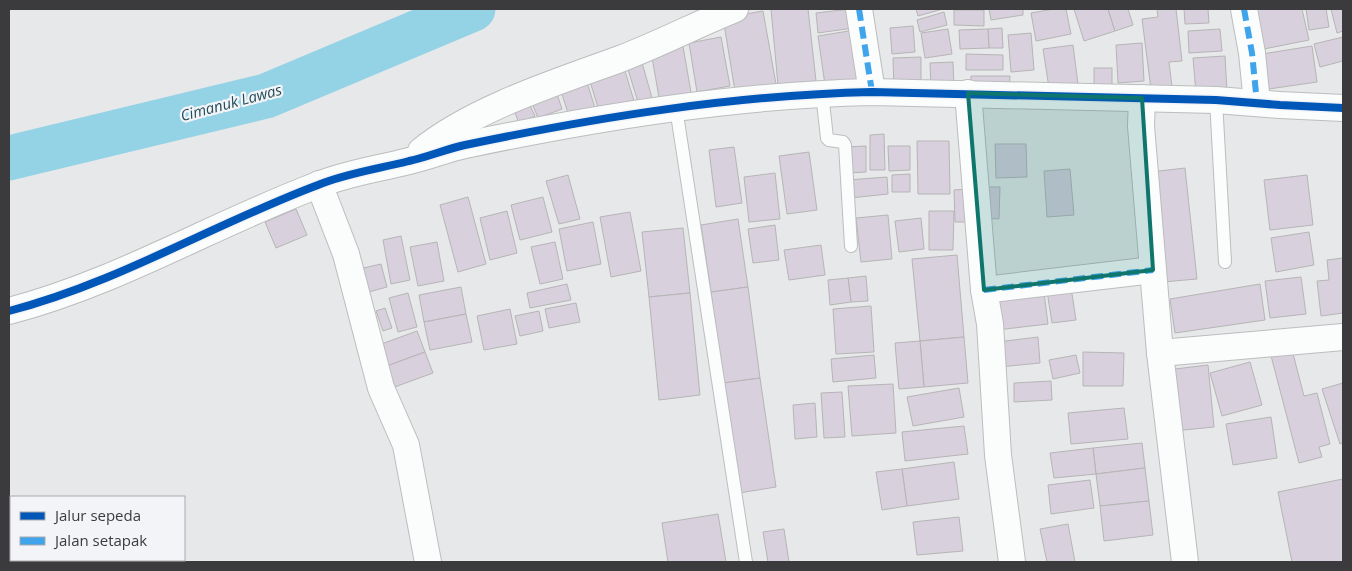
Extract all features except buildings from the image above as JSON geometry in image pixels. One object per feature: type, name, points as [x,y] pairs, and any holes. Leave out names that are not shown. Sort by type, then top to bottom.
[{"type":"street","points":[[409,162],[442,134],[495,109],[562,80],[622,58],[735,9]]},
{"type":"street","points":[[859,9],[872,92]]},
{"type":"street","points":[[1244,9],[1252,53],[1257,103]]},
{"type":"street","points":[[9,311],[94,282],[319,184],[376,167],[409,162],[463,146],[676,108],[824,104],[872,92],[1216,100],[1343,108]]},
{"type":"street","points":[[968,93],[972,122],[984,290],[990,324],[1000,472],[1012,562]]},
{"type":"street","points":[[1142,98],[1141,126],[1160,353],[1185,562]]},
{"type":"street","points":[[319,184],[346,254],[381,388],[406,445],[428,562]]},
{"type":"street","points":[[984,290],[1153,270]]},
{"type":"street","points":[[1160,353],[1343,337]]},
{"type":"lane","points":[[1216,100],[1225,262]]},
{"type":"lane","points":[[824,104],[826,132],[829,140],[843,142],[845,145],[851,246]]},
{"type":"lane","points":[[676,108],[746,562]]},
{"type":"highlighted area","points":[[968,93],[1142,98],[1153,270],[984,290]]},
{"type":"waterway","name":"Cimanuk Lawas","points":[[9,158],[266,96],[473,9]]},
{"type":"marked path","points":[[859,9],[872,92]]},
{"type":"marked path","points":[[1244,9],[1252,53],[1257,103]]},
{"type":"marked path","points":[[984,290],[1153,270]]},
{"type":"cycle path","points":[[9,311],[88,285],[279,200],[351,174],[465,145],[566,125],[667,109],[769,98],[872,92],[1216,100],[1343,108]]}]
